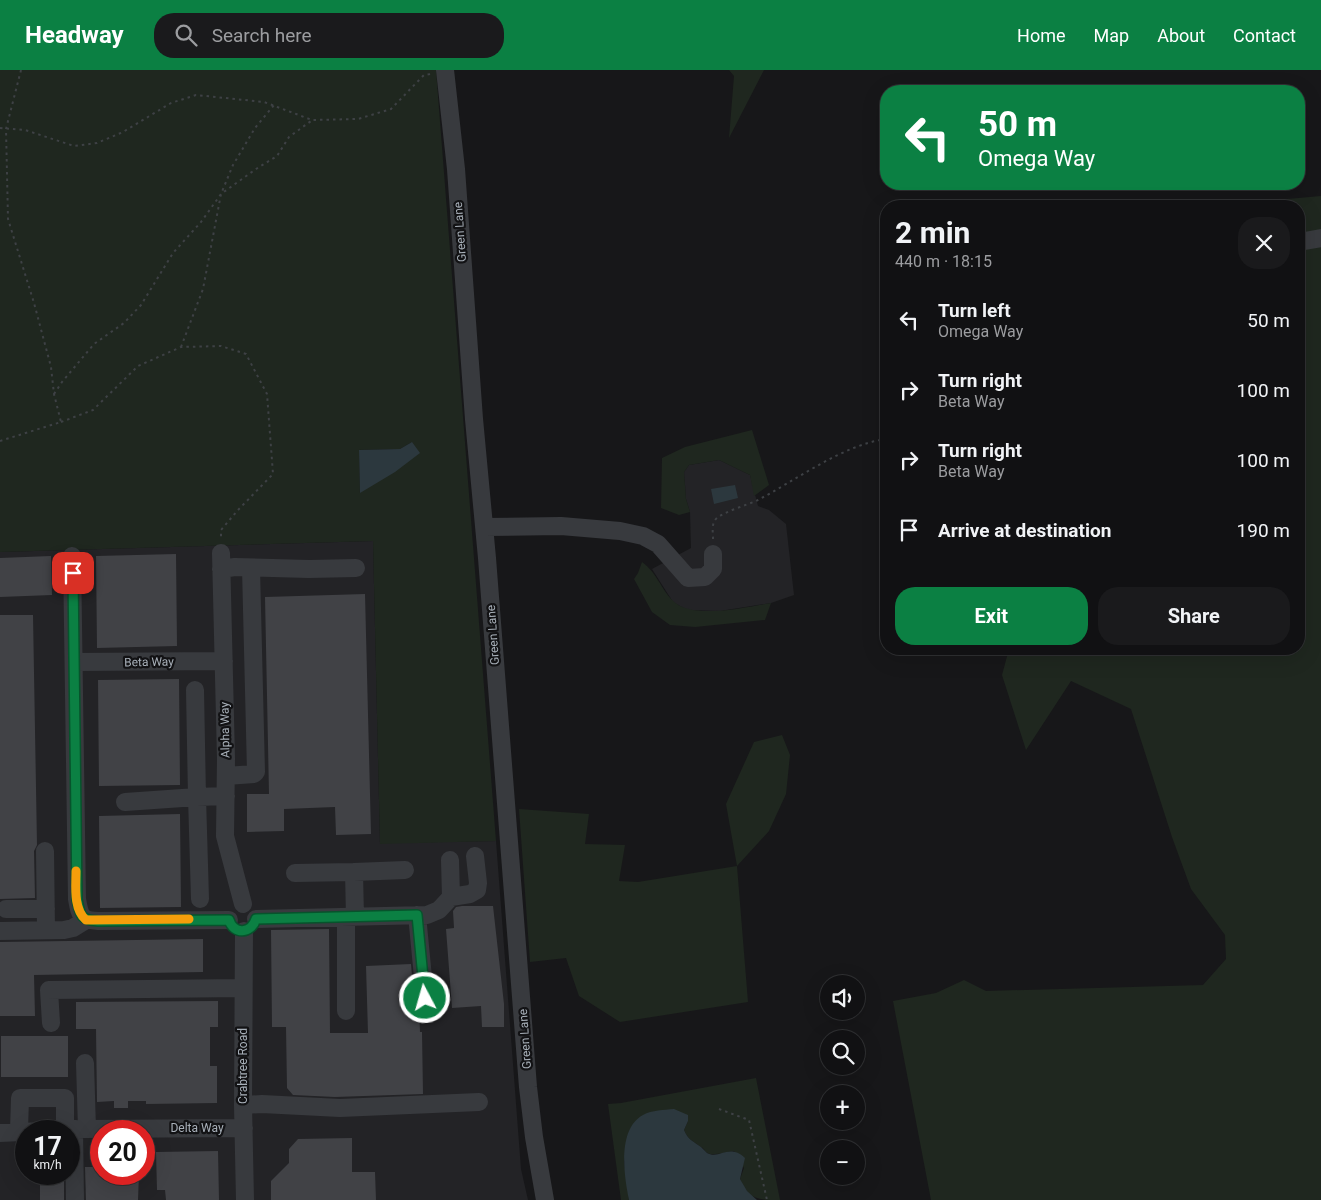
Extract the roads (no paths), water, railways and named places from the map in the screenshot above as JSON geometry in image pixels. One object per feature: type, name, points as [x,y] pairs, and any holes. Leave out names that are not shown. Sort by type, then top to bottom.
[{"type":"street","name":"Green Lane","points":[[445,71],[456,169],[474,419],[528,1088],[545,1200]]},
{"type":"street","points":[[1305,241],[1321,238]]},
{"type":"street","points":[[484,527],[561,526],[643,536],[658,544],[688,578],[705,577],[713,569],[713,554]]},
{"type":"street","points":[[72,556],[77,899],[79,910],[82,917],[86,920]]},
{"type":"street","name":"Alpha Way","points":[[243,904],[226,836],[221,561],[251,568]]},
{"type":"street","points":[[226,776],[254,774],[256,772],[251,568],[356,568]]},
{"type":"street","name":"Beta Way","points":[[74,662],[224,661]]},
{"type":"street","points":[[196,690],[200,899]]},
{"type":"street","points":[[125,802],[226,796]]},
{"type":"street","points":[[46,851],[46,930]]},
{"type":"street","points":[[250,925],[253,909],[243,904],[234,906],[229,915],[229,920],[232,927],[236,930],[250,925],[351,917],[422,915],[439,910],[451,897],[470,894],[476,890],[478,883],[475,856]]},
{"type":"street","points":[[450,860],[451,897]]},
{"type":"street","points":[[295,873],[405,870]]},
{"type":"street","points":[[346,1012],[354,872]]},
{"type":"street","points":[[6,909],[46,909]]},
{"type":"street","points":[[422,915],[425,998]]},
{"type":"street","points":[[0,930],[64,930],[73,928],[86,920],[229,920]]},
{"type":"street","name":"Crabtree Road","points":[[245,1200],[243,988],[250,925]]},
{"type":"street","points":[[50,1023],[49,990],[243,988]]},
{"type":"street","points":[[76,1120],[84,1063]]},
{"type":"street","points":[[19,1120],[20,1098],[65,1098],[72,1120]]},
{"type":"street","points":[[243,1105],[262,1104],[340,1108],[479,1102]]},
{"type":"street","name":"Delta Way","points":[[80,1129],[244,1128]]},
{"type":"street","name":"Delta Way","points":[[0,1133],[15,1131]]},
{"type":"street","points":[[75,1185],[75,1200]]}]
